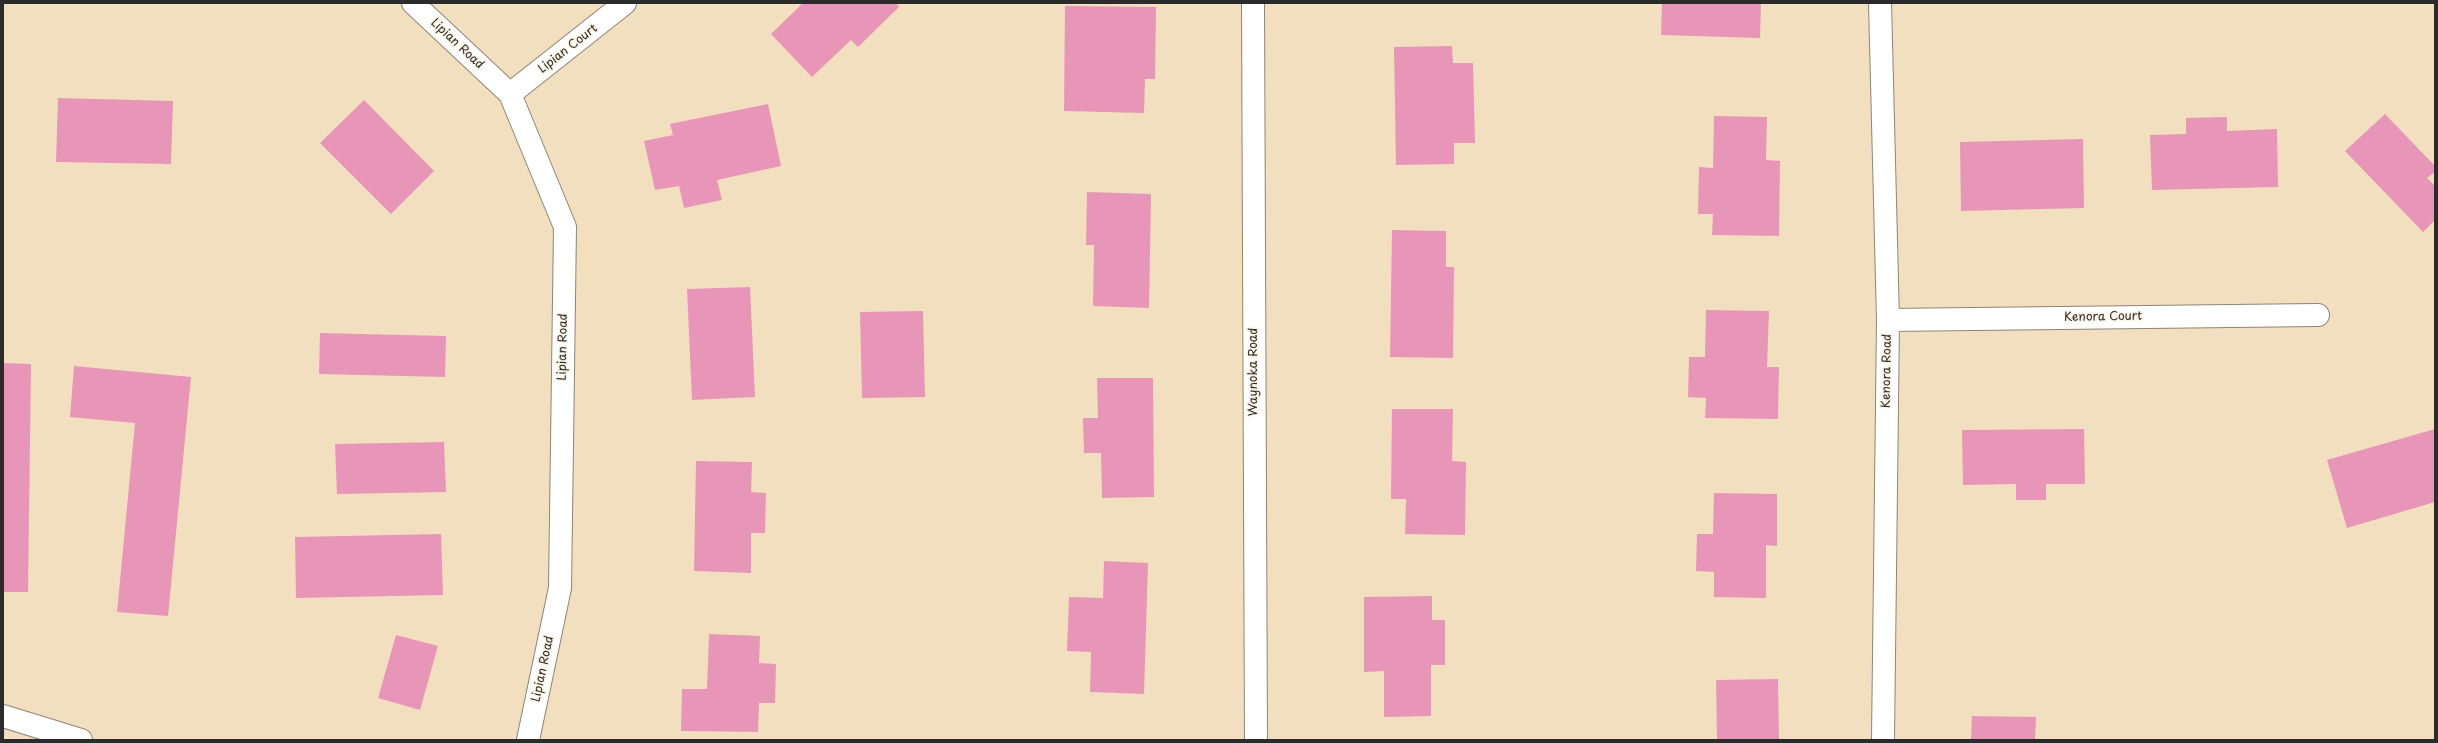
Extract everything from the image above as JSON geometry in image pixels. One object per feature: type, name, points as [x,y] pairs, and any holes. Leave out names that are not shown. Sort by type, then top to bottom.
[{"type":"street","name":"Lipian Road","points":[[412,3],[510,94],[564,227],[560,588],[528,740]]},
{"type":"street","name":"Lipian Court","points":[[510,94],[625,3]]},
{"type":"street","name":"Waynoka Road","points":[[1253,3],[1256,740]]},
{"type":"street","name":"Kenora Road","points":[[1880,3],[1888,320],[1883,740]]},
{"type":"street","name":"Kenora Court","points":[[1888,320],[2318,315]]},
{"type":"street","points":[[3,716],[81,740]]},
{"type":"building","points":[[803,3],[896,3],[899,7],[858,47],[851,40],[812,77],[771,34]]},
{"type":"building","points":[[1662,3],[1761,3],[1760,38],[1661,35]]},
{"type":"building","points":[[1065,6],[1156,7],[1155,79],[1145,79],[1144,113],[1064,111]]},
{"type":"building","points":[[1452,46],[1453,63],[1473,63],[1475,143],[1454,143],[1454,164],[1396,165],[1394,47]]},
{"type":"building","points":[[58,98],[173,101],[171,164],[56,162]]},
{"type":"building","points":[[364,100],[434,171],[391,214],[320,143]]},
{"type":"building","points":[[768,104],[781,166],[717,180],[722,200],[684,208],[679,186],[655,190],[644,141],[673,135],[670,124]]},
{"type":"building","points":[[2385,114],[2435,166],[2435,172],[2427,178],[2435,186],[2435,220],[2423,232],[2345,151]]},
{"type":"building","points":[[1714,116],[1767,117],[1766,160],[1780,161],[1779,236],[1712,235],[1713,214],[1698,214],[1699,167],[1713,168]]},
{"type":"building","points":[[2227,117],[2227,131],[2277,129],[2278,187],[2152,190],[2150,135],[2186,134],[2186,118]]},
{"type":"building","points":[[2083,139],[2084,208],[1961,211],[1960,142]]},
{"type":"building","points":[[1087,192],[1151,194],[1149,308],[1093,306],[1094,245],[1086,245]]},
{"type":"building","points":[[1392,230],[1446,231],[1446,267],[1454,267],[1453,358],[1390,357]]},
{"type":"building","points":[[750,287],[755,397],[692,400],[687,289]]},
{"type":"building","points":[[1706,310],[1769,311],[1767,367],[1779,367],[1778,419],[1705,418],[1706,398],[1688,397],[1689,357],[1705,357]]},
{"type":"building","points":[[923,311],[925,397],[862,398],[860,312]]},
{"type":"building","points":[[320,333],[446,336],[445,377],[319,374]]},
{"type":"building","points":[[3,363],[31,364],[28,592],[3,592]]},
{"type":"building","points":[[74,366],[191,377],[168,616],[117,612],[135,423],[70,417]]},
{"type":"building","points":[[1097,378],[1153,378],[1154,497],[1102,498],[1101,453],[1084,453],[1083,418],[1098,418]]},
{"type":"building","points":[[1392,409],[1453,409],[1452,461],[1466,462],[1465,535],[1405,534],[1406,499],[1391,499]]},
{"type":"building","points":[[2084,429],[2085,484],[2046,484],[2046,500],[2016,500],[2016,484],[1963,485],[1962,430]]},
{"type":"building","points":[[2435,429],[2435,502],[2347,528],[2327,460]]},
{"type":"building","points":[[444,442],[446,492],[337,494],[335,444]]},
{"type":"building","points":[[696,461],[752,462],[751,492],[766,493],[765,533],[751,533],[751,573],[694,571]]},
{"type":"building","points":[[1714,493],[1777,494],[1777,546],[1766,545],[1766,598],[1714,597],[1714,572],[1696,571],[1697,534],[1713,534]]},
{"type":"building","points":[[441,534],[443,595],[296,598],[295,537]]},
{"type":"building","points":[[1104,561],[1148,563],[1144,694],[1090,692],[1091,652],[1067,651],[1069,597],[1103,598]]},
{"type":"building","points":[[1432,596],[1432,620],[1445,620],[1445,665],[1431,665],[1431,716],[1384,717],[1384,671],[1364,672],[1364,597]]},
{"type":"building","points":[[709,634],[760,636],[759,663],[776,664],[775,703],[759,703],[758,732],[681,731],[682,689],[707,689]]},
{"type":"building","points":[[396,635],[438,646],[420,710],[378,698]]},
{"type":"building","points":[[1778,679],[1779,740],[1717,740],[1716,680]]},
{"type":"building","points":[[1972,716],[2036,717],[2035,740],[1971,740]]}]
